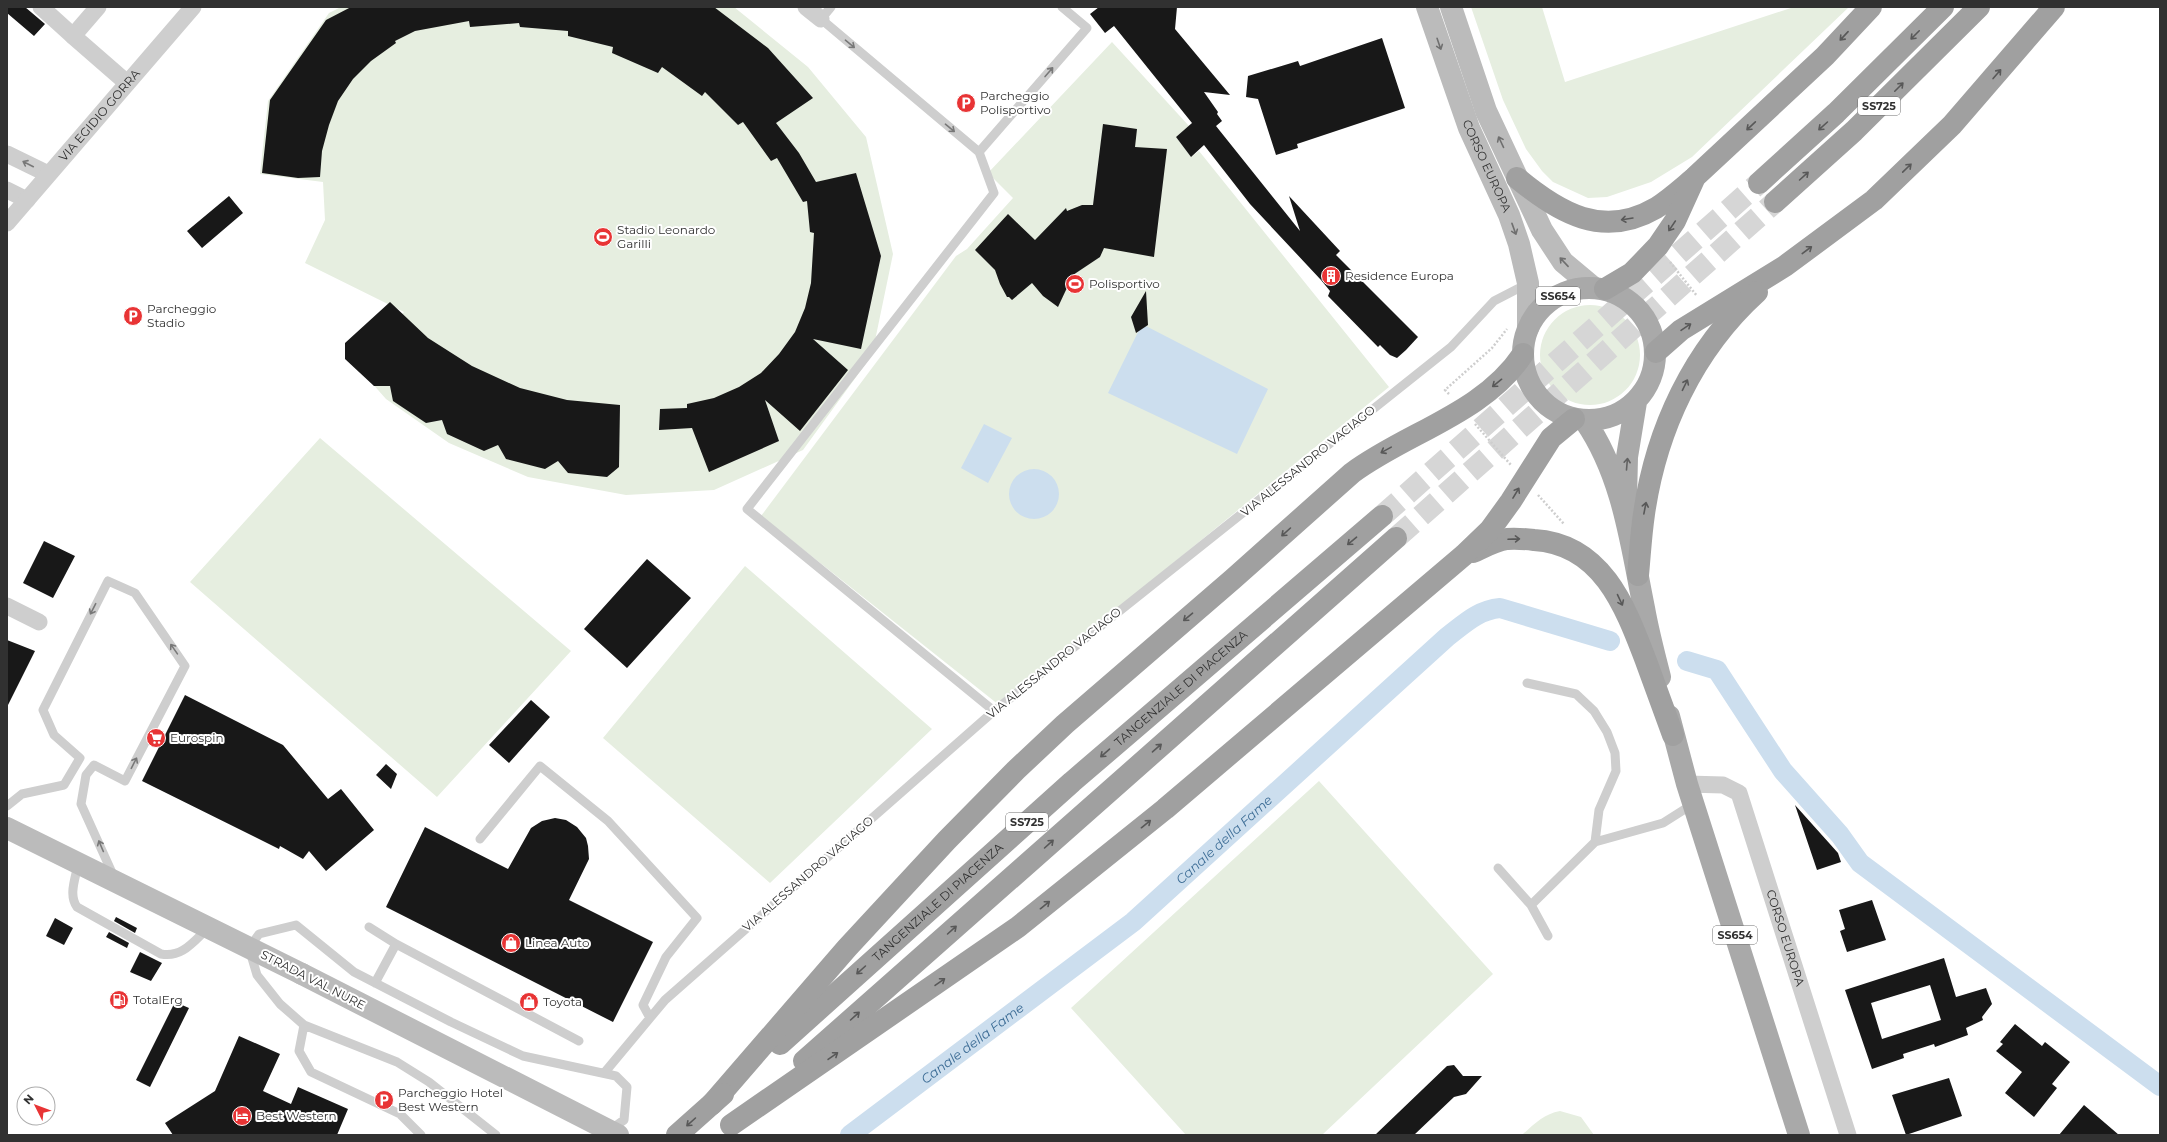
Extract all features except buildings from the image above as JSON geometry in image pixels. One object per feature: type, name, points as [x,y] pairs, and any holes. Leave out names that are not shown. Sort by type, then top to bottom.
[{"type":"highway","points":[[1517,178],[1540,197],[1564,212],[1582,219],[1616,221],[1636,218],[1657,207],[1696,177],[1825,56],[1871,7]]},
{"type":"highway","name":"SS725","points":[[1759,183],[1836,114],[1943,7]]},
{"type":"highway","name":"SS725","points":[[1775,202],[1854,131],[1979,7]]},
{"type":"highway","points":[[1656,352],[1669,339],[1698,319],[1785,266],[1874,200],[1952,124],[2054,7]]},
{"type":"highway","points":[[1600,289],[1632,273],[1658,246],[1675,221],[1696,177]]},
{"type":"highway","points":[[1638,574],[1644,514],[1652,475],[1671,413],[1692,370],[1723,328],[1752,297],[1785,266]]},
{"type":"highway","points":[[712,1104],[847,948],[947,840],[1064,724],[1233,579],[1352,473],[1379,454],[1462,410],[1499,383],[1512,371],[1523,354]]},
{"type":"highway","points":[[726,1130],[1018,927],[1165,809],[1464,555],[1490,530],[1512,501],[1551,438],[1579,420]]},
{"type":"highway","name":"TANGENZIALE DI PIACENZA","points":[[677,1135],[1072,782],[1292,591],[1382,516]]},
{"type":"highway","name":"SS725","points":[[726,1130],[1396,538]]},
{"type":"highway","points":[[1464,555],[1507,539],[1542,540],[1560,545],[1580,554],[1593,564],[1608,579],[1618,595],[1638,639],[1673,735]]},
{"type":"main road","name":"CORSO EUROPA","points":[[1426,7],[1469,128],[1508,215],[1519,244],[1528,283],[1518,326]]},
{"type":"main road","name":"CORSO EUROPA","points":[[1451,7],[1486,111],[1517,178]]},
{"type":"main road","name":"SS654","points":[[1517,178],[1542,230],[1563,262],[1600,289],[1625,298],[1641,312],[1652,331],[1656,352],[1654,370],[1647,388],[1636,402],[1621,413],[1609,417],[1579,420],[1553,410],[1537,395],[1526,376],[1518,326],[1536,314],[1548,302],[1557,296],[1578,289],[1600,289]]},
{"type":"main road","name":"SS654","points":[[1626,517],[1628,457],[1636,402]]},
{"type":"main road","name":"SS654","points":[[1579,420],[1604,452],[1626,517],[1673,735],[1693,804],[1799,1135]]},
{"type":"main road","name":"STRADA VAL NURE","points":[[7,828],[302,974],[618,1135]]},
{"type":"street","points":[[41,7],[127,83]]},
{"type":"street","points":[[73,36],[98,7]]},
{"type":"street","name":"VIA EGIDIO GORRA","points":[[7,223],[193,7]]},
{"type":"street","points":[[806,7],[826,13]]},
{"type":"street","points":[[7,154],[48,174]]},
{"type":"street","points":[[7,190],[27,200]]},
{"type":"street","points":[[7,606],[39,622]]},
{"type":"street","name":"CORSO EUROPA","points":[[1687,784],[1723,785],[1739,793],[1848,1135]]},
{"type":"lane","points":[[979,152],[1087,28],[1062,7]]},
{"type":"lane","points":[[826,13],[979,152],[994,193],[747,509],[994,711]]},
{"type":"lane","name":"VIA ALESSANDRO VACIAGO","points":[[605,1072],[664,1000],[994,711],[1451,347],[1494,301],[1528,283]]},
{"type":"lane","points":[[7,806],[22,794],[64,785],[80,758],[54,736],[43,710],[108,581],[135,593],[185,666],[125,781],[94,765],[86,775],[81,804],[116,882]]},
{"type":"lane","points":[[1527,683],[1576,694],[1594,711],[1615,752],[1616,771],[1599,810],[1596,842]]},
{"type":"lane","points":[[480,839],[540,766],[608,821],[697,918],[666,957],[643,1005],[650,1018]]},
{"type":"lane","points":[[1531,905],[1596,842],[1663,822],[1693,804]]},
{"type":"lane","points":[[78,864],[73,894],[73,902],[77,907],[161,954],[171,956],[182,953],[208,928]]},
{"type":"lane","points":[[1498,868],[1531,905],[1548,936]]},
{"type":"lane","points":[[496,1135],[429,1082],[397,1062],[304,1025],[280,1004],[257,975],[249,948],[259,934],[296,925],[354,972],[375,984],[523,1056],[605,1072],[616,1076],[627,1087],[624,1120],[604,1135]]},
{"type":"lane","points":[[369,927],[396,944],[580,1041]]},
{"type":"lane","points":[[375,984],[396,944]]},
{"type":"lane","points":[[304,1025],[299,1051],[311,1072],[400,1114],[421,1135]]},
{"type":"path","points":[[1665,255],[1699,298]]},
{"type":"path","points":[[1453,399],[1445,390],[1518,326]]},
{"type":"path","points":[[1472,422],[1512,466]]},
{"type":"path","points":[[1536,493],[1568,528]]},
{"type":"shaded area","name":"Stadio Leonardo Garilli","points":[[341,7],[734,7],[808,67],[866,137],[893,254],[872,355],[803,450],[714,490],[626,495],[528,477],[449,443],[386,399],[355,364],[404,312],[305,263],[325,220],[323,182],[260,174],[268,101],[329,13]]},
{"type":"shaded area","points":[[1471,7],[1542,7],[1565,82],[1794,7],[1849,7],[1692,157],[1651,182],[1607,197],[1588,198],[1553,182],[1542,171],[1526,149],[1503,100]]},
{"type":"shaded area","points":[[1112,42],[1189,126],[1176,137],[1191,157],[1199,151],[1389,387],[999,705],[761,516],[956,256],[967,249],[1013,198],[988,173]]},
{"type":"shaded area","points":[[1590,305],[1609,309],[1626,319],[1636,336],[1640,355],[1636,374],[1626,391],[1609,401],[1590,405],[1571,401],[1554,391],[1544,374],[1540,355],[1544,336],[1554,319],[1571,309]]},
{"type":"shaded area","points":[[320,438],[571,651],[437,797],[190,582]]},
{"type":"shaded area","points":[[745,566],[932,729],[770,883],[603,738]]},
{"type":"shaded area","points":[[1319,781],[1493,974],[1322,1135],[1186,1135],[1071,1008]]},
{"type":"shaded area","points":[[1560,1111],[1581,1117],[1594,1135],[1522,1135],[1544,1117]]},
{"type":"water","points":[[1142,324],[1268,389],[1237,454],[1108,393]]},
{"type":"water","points":[[984,424],[1012,438],[988,483],[961,468]]},
{"type":"water","points":[[1034,469],[1048,473],[1055,480],[1059,494],[1055,508],[1048,515],[1034,519],[1020,515],[1013,508],[1009,494],[1013,480],[1020,473]]},
{"type":"waterway","name":"Canale della Fame","points":[[850,1135],[1133,922],[1447,637],[1472,618],[1492,609],[1500,608],[1610,641]]},
{"type":"waterway","points":[[1687,661],[1717,670],[1783,771],[1840,835],[1860,863],[2160,1086]]},
{"type":"tunnel","points":[[1382,516],[1759,183]]},
{"type":"tunnel","points":[[1396,538],[1775,202]]},
{"type":"place","name":"Parcheggio Polisportivo","points":[[966,103]]},
{"type":"place","name":"Stadio Leonardo Garilli","points":[[603,237]]},
{"type":"place","name":"Residence Europa","points":[[1331,276]]},
{"type":"place","name":"Polisportivo","points":[[1075,284]]},
{"type":"place","name":"Parcheggio Stadio","points":[[133,316]]},
{"type":"place","name":"Eurospin","points":[[156,738]]},
{"type":"place","name":"Linea Auto","points":[[511,943]]},
{"type":"place","name":"TotalErg","points":[[119,1000]]},
{"type":"place","name":"Toyota","points":[[529,1002]]},
{"type":"place","name":"Parcheggio Hotel Best Western","points":[[384,1100]]},
{"type":"place","name":"Best Western","points":[[242,1116]]}]
